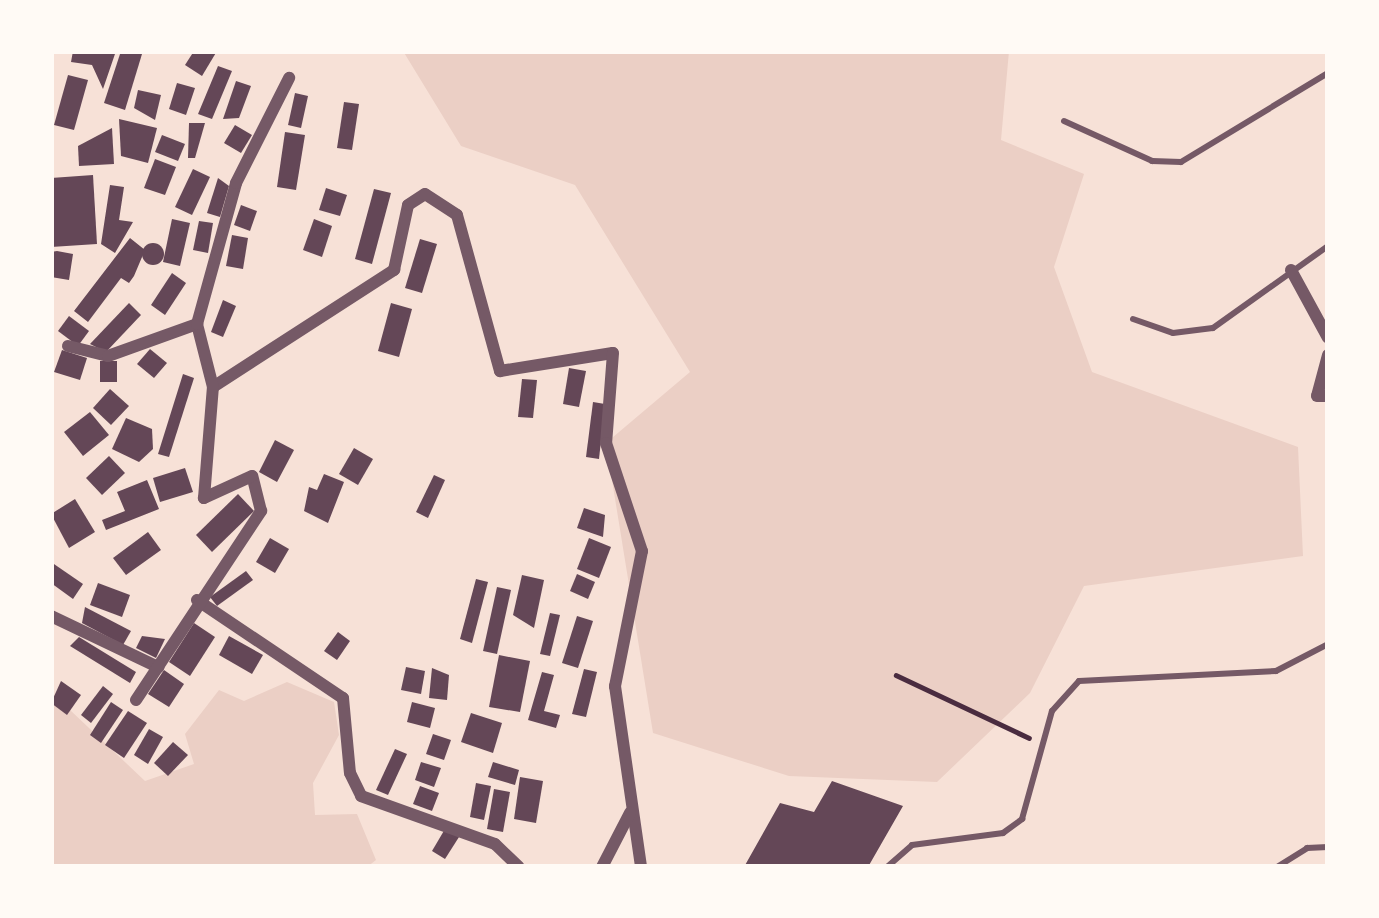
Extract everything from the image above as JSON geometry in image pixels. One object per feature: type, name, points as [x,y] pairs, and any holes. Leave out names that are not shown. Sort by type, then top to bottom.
[{"type":"street","points":[[136,700],[197,600],[261,511],[252,476],[203,498],[213,387],[197,324],[236,183],[289,78]]},
{"type":"street","points":[[213,387],[394,270],[408,205],[425,194],[457,215],[500,370],[613,353],[606,443],[642,551],[616,655],[630,812],[641,867]]},
{"type":"street","points":[[1291,270],[1328,338]]},
{"type":"street","points":[[68,346],[108,356],[197,324]]},
{"type":"street","points":[[1328,356],[1317,397],[1328,396]]},
{"type":"street","points":[[197,600],[343,698],[350,773],[361,796],[495,844],[519,867]]},
{"type":"street","points":[[51,616],[158,667]]},
{"type":"street","points":[[602,867],[630,812]]},
{"type":"lane","points":[[1064,121],[1152,161],[1181,162],[1328,73]]},
{"type":"lane","points":[[1133,319],[1173,333],[1213,328],[1328,246]]},
{"type":"lane","points":[[887,867],[912,844],[1004,833],[1034,796],[1052,710],[1078,681],[1276,671],[1328,644]]},
{"type":"lane","points":[[1277,867],[1307,848],[1328,847]]},
{"type":"path","points":[[896,675],[1045,746]]},
{"type":"shaded area","points":[[403,51],[1009,51],[1001,140],[1084,174],[1054,267],[1092,372],[1298,447],[1303,556],[1084,586],[1030,693],[937,782],[789,776],[653,733],[606,443],[690,372],[575,185],[461,146]]},
{"type":"shaded area","points":[[287,682],[334,702],[339,735],[313,783],[315,815],[357,814],[376,860],[367,867],[51,867],[51,692],[145,781],[194,764],[185,734],[219,690],[244,701]]},
{"type":"building","points":[[73,51],[116,51],[103,89],[92,65],[71,62]]},
{"type":"building","points":[[121,51],[142,54],[125,110],[104,103]]},
{"type":"building","points":[[194,51],[217,51],[202,76],[185,65]]},
{"type":"building","points":[[218,66],[232,71],[212,119],[198,114]]},
{"type":"building","points":[[68,75],[88,80],[74,130],[54,125]]},
{"type":"building","points":[[236,81],[251,86],[239,118],[223,119]]},
{"type":"building","points":[[177,83],[195,88],[186,115],[169,109]]},
{"type":"building","points":[[138,90],[161,95],[155,120],[134,108]]},
{"type":"building","points":[[295,93],[308,96],[301,128],[288,125]]},
{"type":"building","points":[[344,102],[359,104],[352,150],[337,148]]},
{"type":"building","points":[[119,119],[157,128],[148,163],[121,156]]},
{"type":"building","points":[[189,123],[205,123],[195,158],[188,158]]},
{"type":"building","points":[[235,125],[252,135],[241,153],[224,143]]},
{"type":"building","points":[[112,128],[114,164],[79,166],[78,146]]},
{"type":"building","points":[[285,132],[305,135],[296,190],[277,187]]},
{"type":"building","points":[[162,135],[185,144],[178,161],[155,152]]},
{"type":"building","points":[[155,159],[176,167],[165,195],[144,188]]},
{"type":"building","points":[[193,169],[210,177],[192,215],[175,207]]},
{"type":"building","points":[[93,175],[97,244],[51,247],[51,178]]},
{"type":"building","points":[[218,178],[229,186],[220,217],[207,213]]},
{"type":"building","points":[[110,185],[124,187],[119,220],[133,222],[115,253],[101,244]]},
{"type":"building","points":[[326,188],[347,195],[340,216],[319,210]]},
{"type":"building","points":[[374,189],[391,193],[372,264],[355,259]]},
{"type":"building","points":[[241,205],[257,211],[250,231],[234,225]]},
{"type":"building","points":[[172,219],[190,223],[180,266],[163,262]]},
{"type":"building","points":[[314,219],[332,226],[322,257],[303,250]]},
{"type":"building","points":[[199,221],[213,223],[208,253],[193,250]]},
{"type":"building","points":[[232,235],[248,238],[243,269],[226,266]]},
{"type":"building","points":[[130,238],[145,250],[134,276],[129,283],[121,278],[88,322],[74,311]]},
{"type":"building","points":[[420,239],[437,244],[422,293],[405,288]]},
{"type":"building","points":[[153,243],[164,254],[153,265],[142,254]]},
{"type":"building","points":[[51,252],[73,254],[69,280],[51,277]]},
{"type":"building","points":[[172,273],[186,283],[165,315],[151,305]]},
{"type":"building","points":[[223,300],[236,306],[223,337],[211,332]]},
{"type":"building","points":[[129,303],[141,315],[106,352],[90,344]]},
{"type":"building","points":[[391,303],[412,309],[399,357],[378,351]]},
{"type":"building","points":[[69,316],[89,331],[78,346],[58,331]]},
{"type":"building","points":[[150,349],[167,363],[154,378],[137,364]]},
{"type":"building","points":[[62,350],[87,358],[80,380],[54,372]]},
{"type":"building","points":[[100,361],[117,361],[117,382],[100,382]]},
{"type":"building","points":[[569,368],[586,371],[579,407],[563,404]]},
{"type":"building","points":[[183,374],[194,378],[169,457],[158,454]]},
{"type":"building","points":[[522,379],[537,380],[533,418],[518,417]]},
{"type":"building","points":[[110,389],[129,406],[111,425],[93,408]]},
{"type":"building","points":[[593,402],[605,404],[599,459],[586,457]]},
{"type":"building","points":[[90,412],[109,435],[83,456],[64,432]]},
{"type":"building","points":[[126,418],[152,429],[153,449],[139,462],[112,449]]},
{"type":"building","points":[[275,440],[294,450],[277,482],[259,472]]},
{"type":"building","points":[[354,448],[373,459],[358,485],[339,474]]},
{"type":"building","points":[[109,456],[125,473],[102,495],[86,478]]},
{"type":"building","points":[[185,468],[193,492],[160,502],[153,478]]},
{"type":"building","points":[[324,474],[344,482],[328,523],[304,511],[309,487],[317,490]]},
{"type":"building","points":[[434,475],[445,480],[428,518],[416,512]]},
{"type":"building","points":[[147,480],[159,509],[106,530],[102,520],[125,511],[117,492]]},
{"type":"building","points":[[238,494],[254,511],[212,552],[196,535]]},
{"type":"building","points":[[75,499],[95,532],[69,548],[51,514]]},
{"type":"building","points":[[584,508],[605,515],[603,537],[577,528]]},
{"type":"building","points":[[148,532],[161,550],[126,575],[113,558]]},
{"type":"building","points":[[270,538],[289,549],[275,573],[256,562]]},
{"type":"building","points":[[589,538],[611,547],[599,578],[577,569]]},
{"type":"building","points":[[51,562],[83,584],[73,599],[51,583]]},
{"type":"building","points":[[246,571],[253,580],[217,606],[210,597]]},
{"type":"building","points":[[577,574],[595,582],[588,599],[570,591]]},
{"type":"building","points":[[522,575],[544,580],[534,628],[513,615]]},
{"type":"building","points":[[476,579],[488,582],[472,643],[460,639]]},
{"type":"building","points":[[98,583],[130,595],[122,617],[90,605]]},
{"type":"building","points":[[497,587],[511,590],[497,654],[483,651]]},
{"type":"building","points":[[85,607],[131,631],[123,645],[82,623]]},
{"type":"building","points":[[550,613],[560,615],[550,656],[540,654]]},
{"type":"building","points":[[577,616],[593,621],[578,668],[562,663]]},
{"type":"building","points":[[194,623],[215,637],[190,676],[169,662]]},
{"type":"building","points":[[338,632],[350,641],[337,660],[324,651]]},
{"type":"building","points":[[142,636],[165,639],[156,658],[136,648]]},
{"type":"building","points":[[229,636],[263,655],[252,674],[219,655]]},
{"type":"building","points":[[79,637],[136,672],[130,683],[70,646]]},
{"type":"building","points":[[499,655],[530,661],[520,712],[489,707]]},
{"type":"building","points":[[406,667],[425,671],[421,694],[401,690]]},
{"type":"building","points":[[432,668],[449,675],[447,700],[429,698]]},
{"type":"building","points":[[584,669],[597,672],[586,717],[572,714]]},
{"type":"building","points":[[164,670],[184,684],[169,707],[148,694]]},
{"type":"building","points":[[542,672],[554,675],[544,711],[560,715],[556,728],[528,720]]},
{"type":"building","points":[[61,681],[81,695],[67,715],[51,703]]},
{"type":"building","points":[[103,686],[113,694],[91,723],[81,715]]},
{"type":"building","points":[[111,702],[123,710],[101,743],[90,735]]},
{"type":"building","points":[[412,702],[435,708],[430,728],[407,722]]},
{"type":"building","points":[[128,711],[147,723],[124,758],[105,745]]},
{"type":"building","points":[[471,713],[502,723],[493,753],[461,742]]},
{"type":"building","points":[[149,729],[163,737],[148,764],[134,755]]},
{"type":"building","points":[[433,734],[451,740],[444,760],[426,754]]},
{"type":"building","points":[[173,742],[188,755],[168,776],[154,763]]},
{"type":"building","points":[[395,749],[407,754],[388,795],[376,790]]},
{"type":"building","points":[[421,762],[441,768],[434,787],[415,780]]},
{"type":"building","points":[[493,762],[519,770],[515,785],[488,777]]},
{"type":"building","points":[[520,777],[543,781],[536,823],[514,819]]},
{"type":"building","points":[[832,781],[903,806],[868,867],[744,867],[780,803],[814,812]]},
{"type":"building","points":[[476,783],[491,786],[484,820],[470,817]]},
{"type":"building","points":[[420,786],[439,793],[432,811],[413,804]]},
{"type":"building","points":[[494,789],[510,792],[503,832],[487,829]]},
{"type":"building","points":[[445,829],[459,837],[445,859],[432,851]]}]
